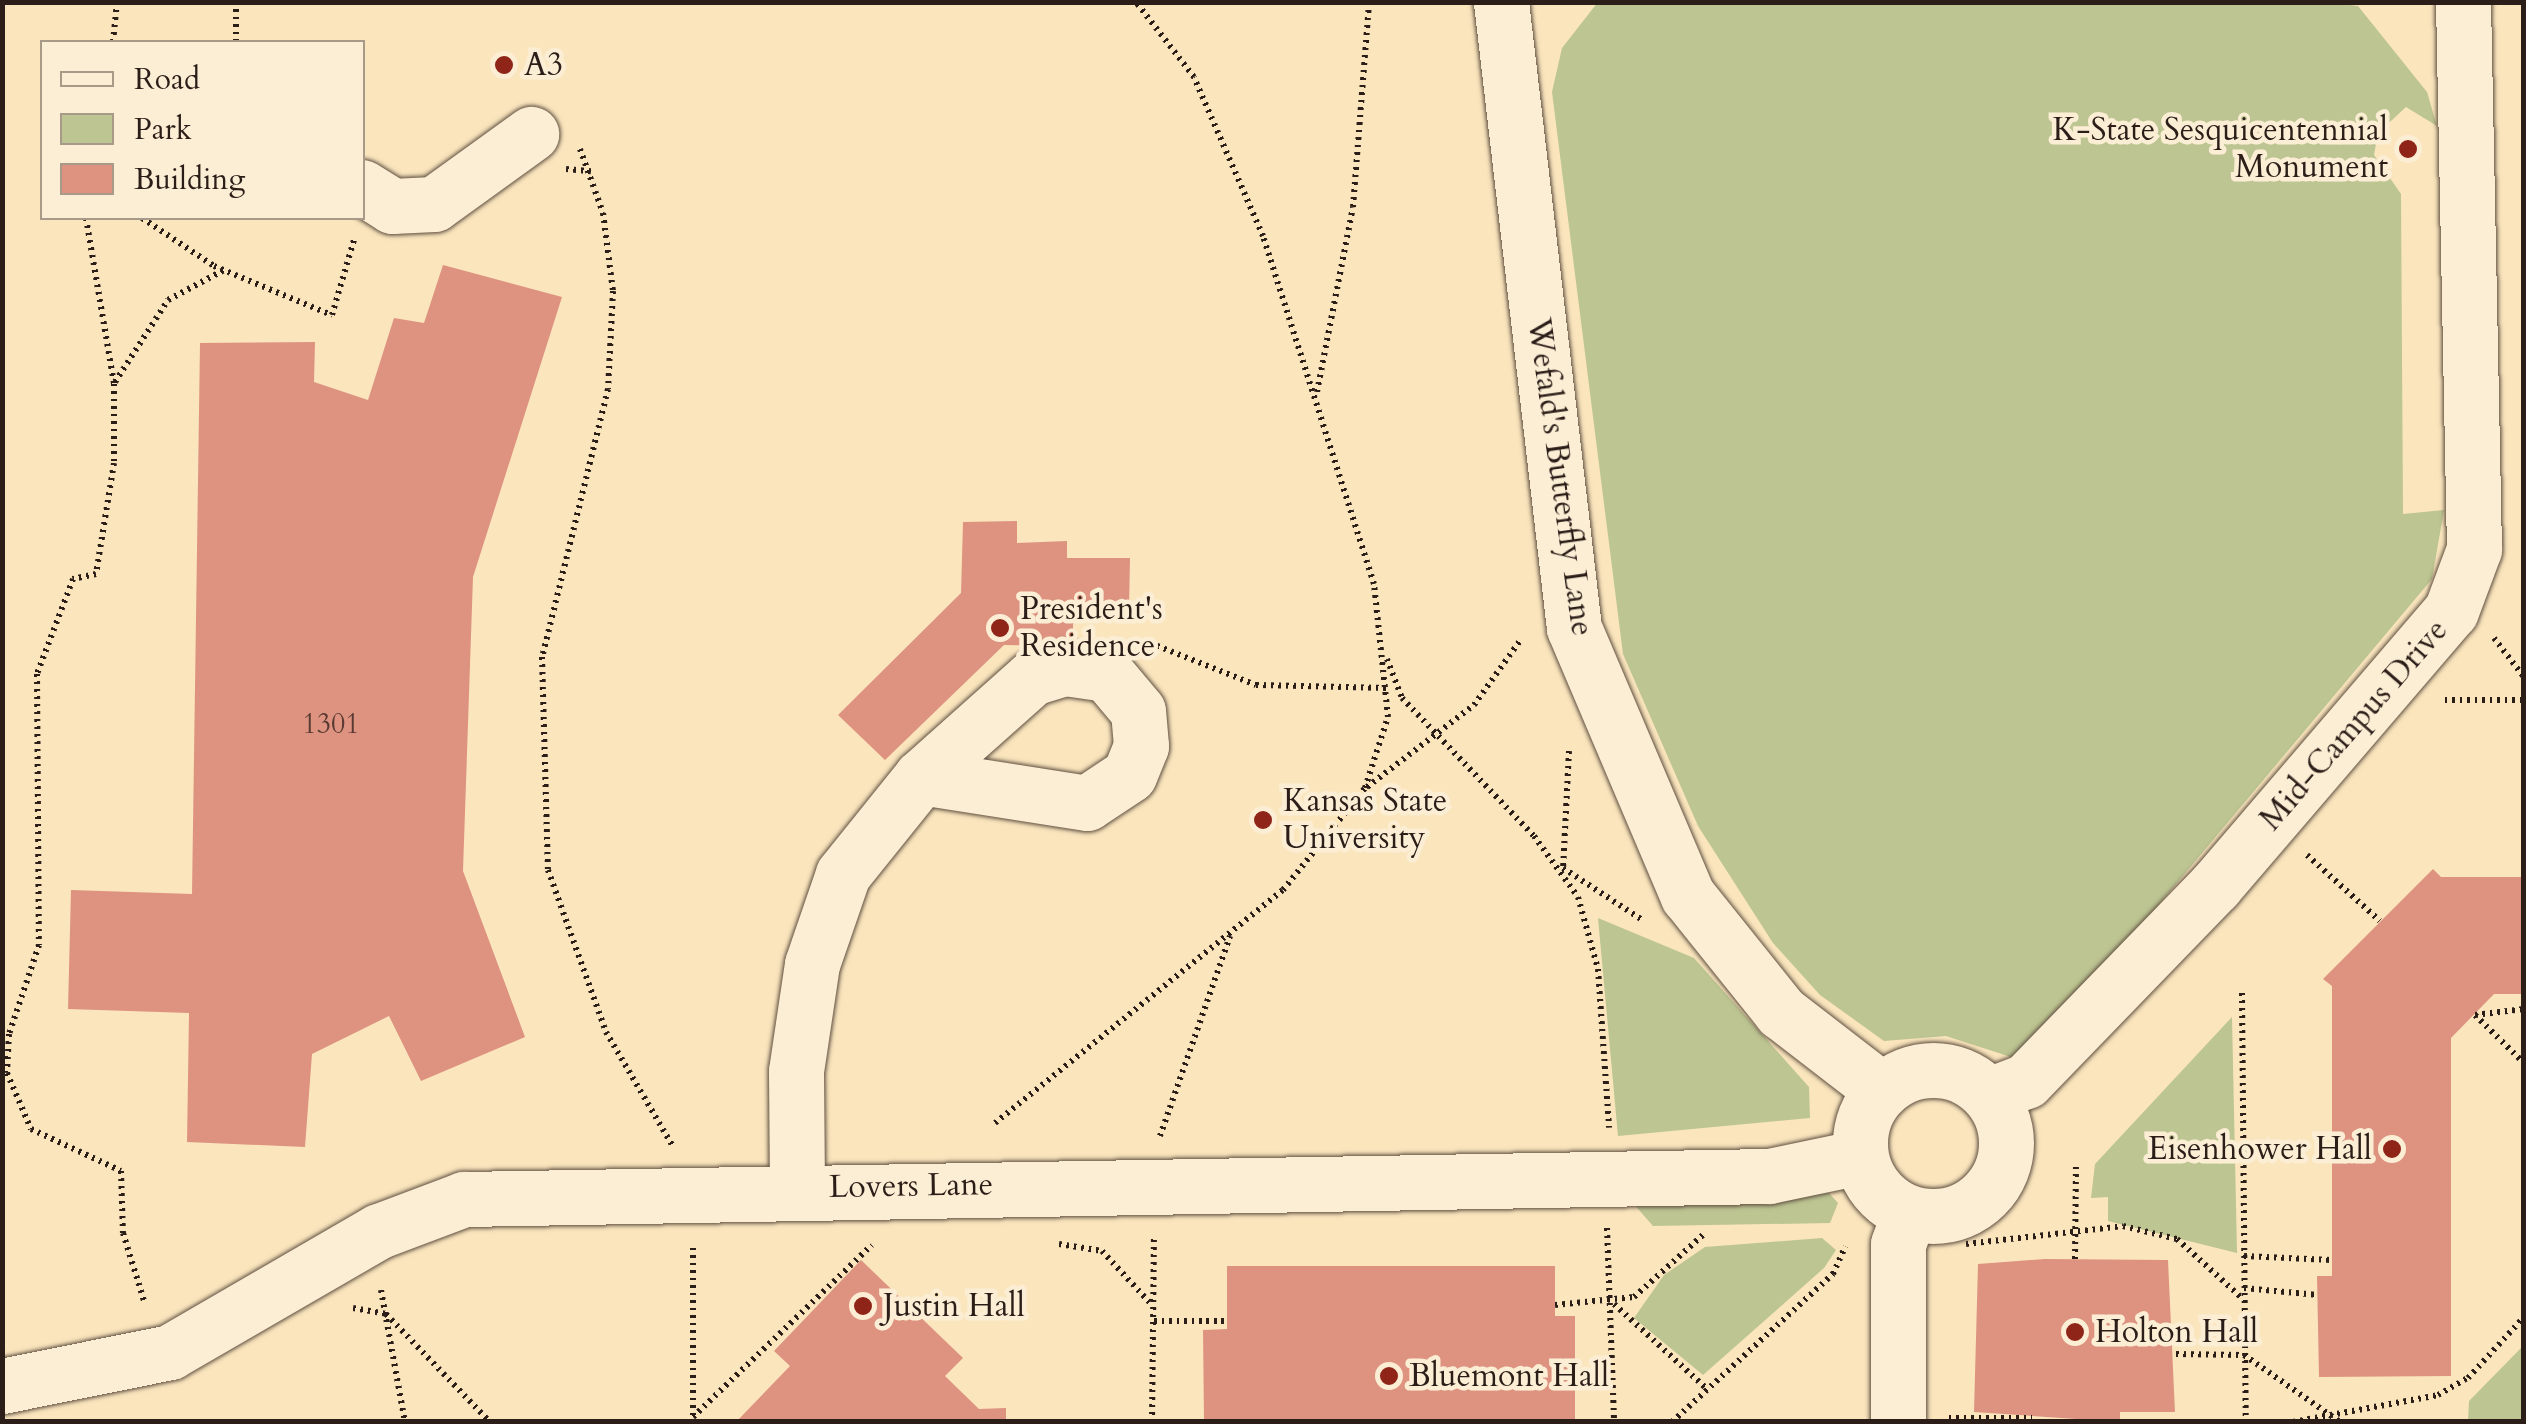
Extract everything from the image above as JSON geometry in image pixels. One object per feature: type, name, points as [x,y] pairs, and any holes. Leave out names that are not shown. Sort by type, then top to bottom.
[{"type":"street","name":"Wefald's Butterfly Lane","points":[[1501,2],[1574,628],[1688,896],[1781,1012],[1882,1090]]},
{"type":"street","name":"Mid-Campus Drive","points":[[1989,1095],[2026,1081],[2216,886],[2452,611],[2474,549],[2464,2]]},
{"type":"street","points":[[365,203],[434,204],[549,135]]},
{"type":"street","points":[[797,1188],[796,1070],[812,964],[843,874],[922,777],[1032,678],[1065,668],[1118,682],[1138,711],[1141,746],[1129,775],[1087,804],[922,777]]},
{"type":"street","points":[[1936,1069],[1989,1095],[2007,1139],[1994,1184],[1956,1213],[1909,1213],[1877,1191],[1860,1156],[1867,1109],[1882,1090],[1936,1069]]},
{"type":"street","name":"Lovers Lane","points":[[2,1386],[170,1352],[379,1230],[464,1199],[684,1170],[797,1188],[1769,1176],[1860,1156]]},
{"type":"street","points":[[1898,1420],[1898,1244],[1909,1213]]},
{"type":"path","points":[[114,40],[116,2]]},
{"type":"path","points":[[236,2],[236,40]]},
{"type":"path","points":[[995,1123],[1283,890],[1365,788],[1380,757],[1386,688],[1374,584],[1316,393],[1194,77],[1136,2]]},
{"type":"path","points":[[1316,393],[1354,207],[1369,2]]},
{"type":"path","points":[[549,135],[586,157],[604,213],[614,291],[608,389],[542,657],[548,870],[606,1032],[684,1170]]},
{"type":"path","points":[[86,220],[114,384],[114,463],[96,574],[72,579],[37,674],[40,945],[10,1034],[7,1073],[31,1129],[122,1171],[123,1233],[144,1302]]},
{"type":"path","points":[[145,220],[225,270],[332,315],[357,220]]},
{"type":"path","points":[[114,384],[168,300],[225,270]]},
{"type":"path","points":[[1365,788],[1436,738],[1474,705],[1534,620]]},
{"type":"path","points":[[2488,629],[2524,676]]},
{"type":"path","points":[[1118,682],[1150,642],[1256,685],[1386,688]]},
{"type":"path","points":[[1384,649],[1402,698],[1562,868],[1608,904],[1661,923]]},
{"type":"path","points":[[2431,700],[2524,700]]},
{"type":"path","points":[[1572,737],[1562,868],[1598,969],[1610,1140]]},
{"type":"path","points":[[2291,841],[2380,921]]},
{"type":"path","points":[[1156,1148],[1231,935]]},
{"type":"path","points":[[2242,993],[2246,1422]]},
{"type":"path","points":[[2524,1009],[2474,1015],[2524,1064]]},
{"type":"path","points":[[2074,1259],[2076,1167]]},
{"type":"path","points":[[1152,1422],[1154,1222]]},
{"type":"path","points":[[1966,1244],[2074,1226],[2177,1240],[2244,1300]]},
{"type":"path","points":[[1555,1304],[1613,1303],[1634,1296],[1704,1233]]},
{"type":"path","points":[[693,1419],[883,1234]]},
{"type":"path","points":[[1048,1243],[1102,1251],[1154,1306]]},
{"type":"path","points":[[1672,1422],[1705,1387],[1833,1274],[1846,1244]]},
{"type":"path","points":[[693,1248],[693,1419]]},
{"type":"path","points":[[2244,1256],[2332,1260]]},
{"type":"path","points":[[1610,1260],[1614,1422]]},
{"type":"path","points":[[379,1279],[406,1422]]},
{"type":"path","points":[[2244,1288],[2318,1295]]},
{"type":"path","points":[[1613,1303],[1705,1387]]},
{"type":"path","points":[[344,1308],[386,1314],[490,1422]]},
{"type":"path","points":[[2293,1422],[2326,1411],[2438,1395],[2468,1378],[2524,1316]]},
{"type":"path","points":[[1154,1322],[1227,1322]]},
{"type":"path","points":[[2176,1354],[2244,1355],[2340,1422]]},
{"type":"path","points":[[1898,1420],[2032,1418]]},
{"type":"green space","points":[[1598,2],[2334,3],[2358,6],[2427,92],[2437,126],[2406,107],[2378,133],[2374,155],[2401,194],[2403,514],[2444,510],[2432,579],[2041,1045],[2014,1058],[1946,1036],[1884,1041],[1820,995],[1773,943],[1698,826],[1623,654],[1552,92],[1562,48]]},
{"type":"green space","points":[[1598,918],[1694,958],[1809,1087],[1810,1118],[1618,1136]]},
{"type":"green space","points":[[2232,1017],[2237,1253],[2108,1221],[2108,1197],[2091,1198],[2095,1164]]},
{"type":"green space","points":[[1818,1181],[1838,1203],[1830,1223],[1653,1226],[1632,1202]]},
{"type":"green space","points":[[1822,1238],[1836,1250],[1824,1268],[1703,1375],[1634,1318],[1664,1275],[1705,1247]]},
{"type":"green space","points":[[2523,1346],[2523,1421],[2468,1421],[2469,1401]]},
{"type":"building","points":[[443,265],[562,297],[473,577],[463,871],[525,1037],[421,1081],[389,1016],[312,1054],[305,1147],[187,1142],[189,1013],[68,1009],[71,890],[192,894],[200,343],[315,342],[314,382],[368,400],[394,318],[424,323]]},
{"type":"building","name":"President's Residence","points":[[1017,521],[1017,543],[1067,541],[1067,558],[1130,558],[1129,610],[1073,610],[1073,646],[1004,645],[885,760],[838,715],[961,593],[963,522]]},
{"type":"building","name":"Eisenhower Hall","points":[[2433,869],[2441,877],[2524,877],[2524,994],[2494,994],[2451,1038],[2451,1376],[2319,1377],[2317,1276],[2332,1276],[2332,986],[2323,979]]},
{"type":"building","name":"Holton Hall","points":[[2045,1259],[2168,1260],[2175,1412],[2120,1412],[2120,1422],[1974,1412],[1978,1264]]},
{"type":"building","name":"Justin Hall","points":[[861,1260],[963,1358],[945,1376],[979,1409],[1006,1408],[1006,1422],[736,1422],[790,1366],[774,1351]]},
{"type":"building","name":"Bluemont Hall","points":[[1227,1266],[1555,1266],[1555,1316],[1575,1316],[1575,1422],[1204,1422],[1203,1330],[1227,1329]]},
{"type":"place","name":"A3","points":[[504,65]]},
{"type":"place","name":"K-State Sesquicentennial Monument","points":[[2408,149]]},
{"type":"place","name":"President's Residence","points":[[1000,628]]},
{"type":"place","name":"Kansas State University","points":[[1263,820]]},
{"type":"place","name":"Eisenhower Hall","points":[[2392,1149]]},
{"type":"place","name":"Justin Hall","points":[[863,1306]]},
{"type":"place","name":"Holton Hall","points":[[2075,1332]]},
{"type":"place","name":"Bluemont Hall","points":[[1389,1376]]}]
